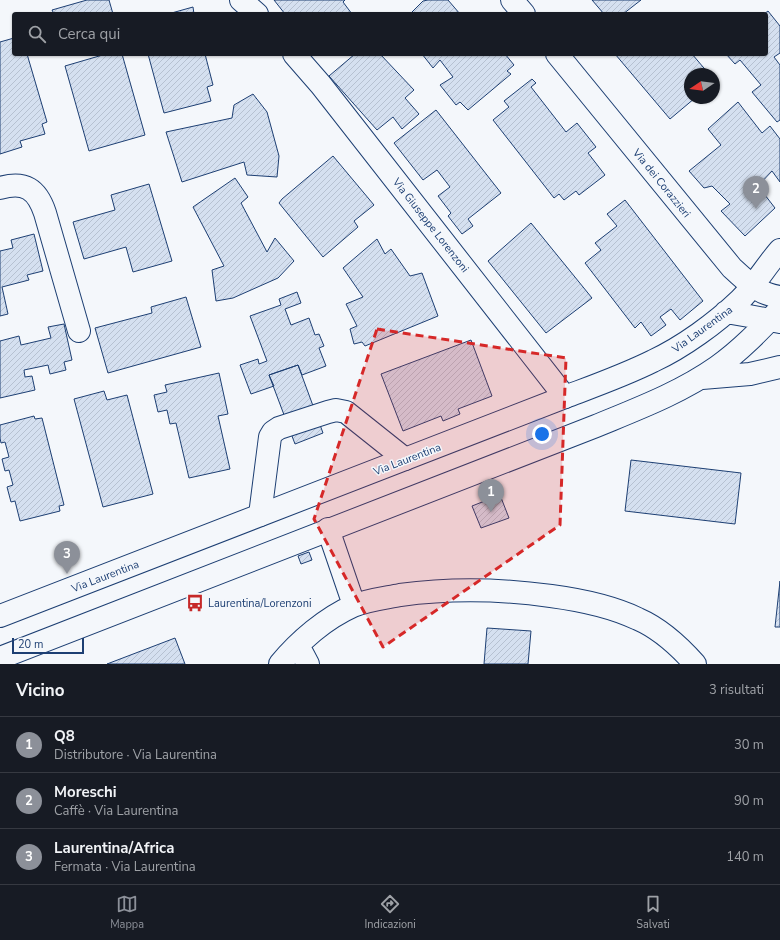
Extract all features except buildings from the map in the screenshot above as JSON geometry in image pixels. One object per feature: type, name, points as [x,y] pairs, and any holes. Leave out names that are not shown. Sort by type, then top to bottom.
[{"type":"main road","points":[[241,0],[255,12]]},
{"type":"main road","points":[[512,0],[522,12]]},
{"type":"main road","name":"Via Giuseppe Lorenzoni","points":[[296,56],[326,91],[565,397]]},
{"type":"main road","name":"Via dei Corazzieri","points":[[559,56],[732,268],[752,287],[767,294],[780,297]]},
{"type":"main road","points":[[0,188],[11,186],[25,187],[36,194],[39,199],[46,214],[79,330]]},
{"type":"main road","name":"Via Laurentina","points":[[0,616],[653,362],[694,338],[740,300],[752,287],[770,260],[780,250]]},
{"type":"main road","points":[[726,312],[776,317]]},
{"type":"main road","points":[[0,658],[328,529],[596,426],[664,398],[728,359],[776,317]]},
{"type":"main road","points":[[698,378],[750,374],[780,367]]},
{"type":"main road","points":[[260,515],[270,437],[273,432],[279,428],[336,410],[346,412],[405,459]]},
{"type":"main road","points":[[328,529],[354,605]]},
{"type":"main road","points":[[280,664],[298,645],[320,626],[354,605],[402,595],[426,592],[479,590],[538,594],[583,601],[619,611],[655,628],[676,644],[695,664]]},
{"type":"main road","points":[[298,645],[308,664]]},
{"type":"highlighted area","points":[[377,329],[566,358],[560,525],[383,647],[314,519]]},
{"type":"place","name":"Moreschi","points":[[756,209]]},
{"type":"place","name":"Q8","points":[[491,512]]},
{"type":"place","name":"Laurentina/Africa","points":[[67,574]]},
{"type":"place","name":"Laurentina/Lorenzoni","points":[[195,603]]}]
